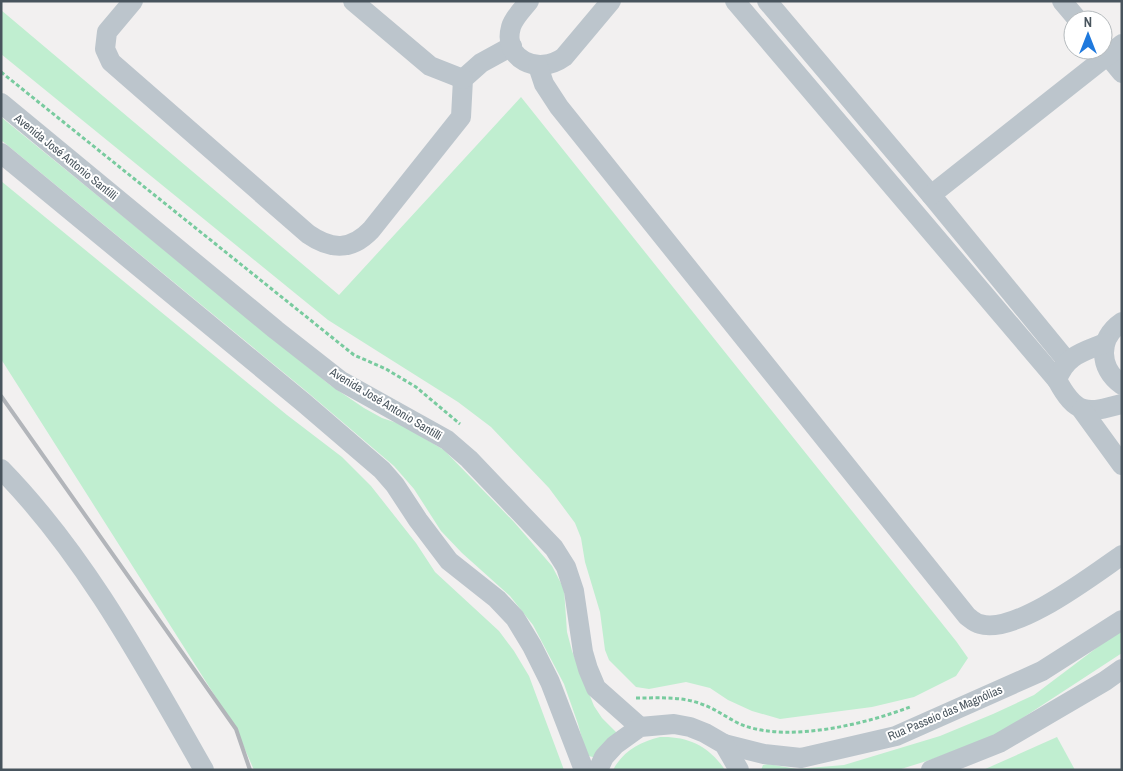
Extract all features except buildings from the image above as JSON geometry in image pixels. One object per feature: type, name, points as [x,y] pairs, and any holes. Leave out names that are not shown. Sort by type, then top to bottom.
[{"type":"street","points":[[133,1],[107,32],[105,48],[111,62],[308,234],[317,241],[334,247],[354,243],[362,239],[371,230],[461,117],[463,79],[481,63],[512,46]]},
{"type":"street","points":[[353,1],[430,66],[463,79]]},
{"type":"street","points":[[529,1],[514,20],[510,37],[516,54],[530,65],[538,66],[548,66],[564,58],[611,1]]},
{"type":"street","points":[[735,1],[1057,380],[1064,394],[1082,410],[1122,465]]},
{"type":"street","points":[[767,1],[1068,361]]},
{"type":"street","points":[[1113,54],[1122,74]]},
{"type":"street","points":[[931,195],[1099,60]]},
{"type":"street","points":[[538,66],[544,84],[559,107],[967,616],[979,624],[1007,624],[1060,597],[1122,555]]},
{"type":"street","name":"Avenida José Antonio Santilli","points":[[1,103],[341,381],[447,440],[469,459],[554,548],[566,567],[577,606],[583,652],[596,688],[640,727]]},
{"type":"street","points":[[1,153],[304,403],[382,470],[396,485],[430,538],[449,561],[496,599],[515,618],[550,682],[584,770]]},
{"type":"street","points":[[1122,322],[1111,332],[1105,342],[1103,354],[1106,366],[1112,377],[1122,385]]},
{"type":"street","points":[[1057,380],[1060,370],[1068,361],[1079,353],[1105,342]]},
{"type":"street","points":[[1082,410],[1091,411],[1122,404]]},
{"type":"street","points":[[1,469],[21,489],[71,553],[107,604],[204,770]]},
{"type":"street","name":"Rua Passeio das Magnólias","points":[[640,727],[682,725],[706,733],[724,744],[764,754],[801,758],[896,736],[1042,671],[1122,620]]},
{"type":"street","points":[[931,770],[999,743],[1105,681],[1122,669]]},
{"type":"street","points":[[598,770],[604,757],[615,745],[640,727]]},
{"type":"street","points":[[724,744],[739,770]]},
{"type":"path","points":[[1,72],[354,356],[386,369],[416,387],[464,427]]},
{"type":"path","points":[[633,698],[677,698],[704,704],[744,726],[766,731],[791,732],[826,729],[886,716],[911,707]]},
{"type":"green space","points":[[1,10],[339,295],[521,97],[956,641],[968,658],[956,676],[914,697],[872,707],[780,719],[752,711],[728,700],[710,688],[686,682],[649,689],[636,687],[609,660],[605,650],[600,612],[585,562],[581,538],[575,523],[549,488],[491,427],[458,402],[328,320],[1,54]]},
{"type":"green space","points":[[1,117],[330,385],[364,408],[382,418],[400,424],[444,450],[514,522],[552,566],[564,589],[567,632],[572,651],[594,706],[602,718],[617,733],[596,758],[589,756],[585,749],[564,684],[533,625],[510,596],[462,553],[441,531],[414,489],[394,466],[306,391],[1,140]]},
{"type":"green space","points":[[1,181],[287,415],[342,457],[371,486],[416,543],[435,572],[499,631],[514,651],[529,676],[564,770],[254,770],[236,729],[1,359]]},
{"type":"green space","points":[[1122,631],[1122,653],[998,734],[933,759],[898,770],[761,770],[763,765],[768,764],[797,769],[844,765],[940,736],[1034,695],[1111,637]]},
{"type":"green space","points":[[660,737],[680,738],[697,744],[712,755],[725,770],[613,770],[617,763],[633,748]]},
{"type":"green space","points":[[1057,737],[1075,770],[983,770]]},
{"type":"railway","points":[[1,396],[236,729],[250,770]]}]
